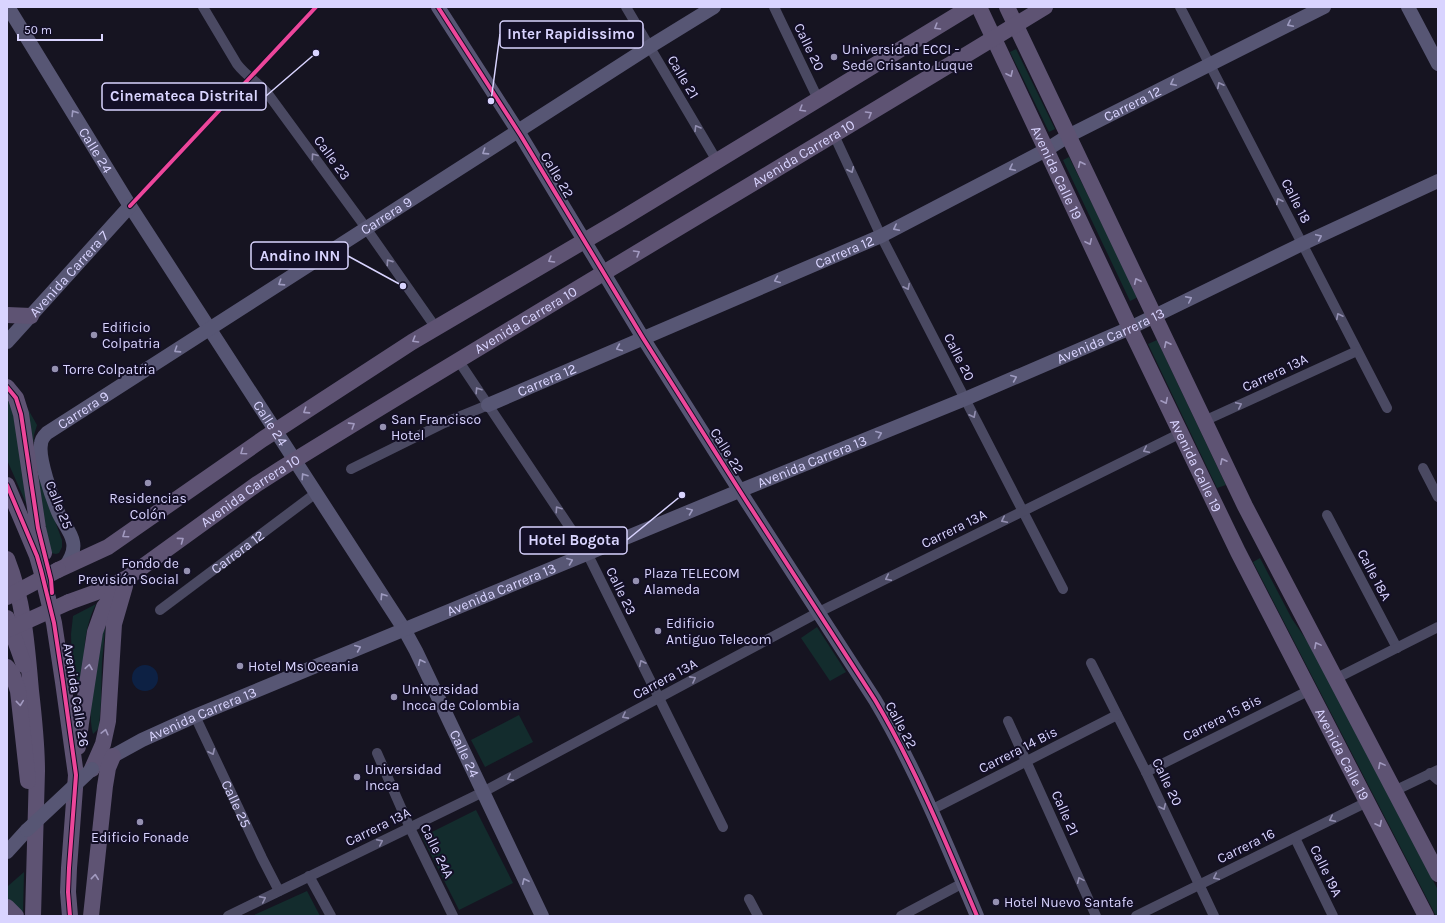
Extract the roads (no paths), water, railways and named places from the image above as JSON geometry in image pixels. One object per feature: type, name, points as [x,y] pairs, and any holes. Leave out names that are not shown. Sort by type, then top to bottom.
[{"type":"main road","points":[[7,597],[108,546],[276,431],[412,342],[585,241],[970,7]]},
{"type":"main road","name":"Avenida Calle 19","points":[[979,7],[1130,328],[1238,552],[1426,916]]},
{"type":"main road","name":"Avenida Calle 19","points":[[1007,7],[1262,540],[1438,874]]},
{"type":"main road","name":"Avenida Carrera 10","points":[[7,630],[69,602],[105,589],[127,578],[257,484],[458,360],[1045,7]]},
{"type":"main road","points":[[7,315],[31,316]]},
{"type":"main road","points":[[7,387],[16,398],[21,414],[38,528],[51,580],[54,623]]},
{"type":"main road","name":"Avenida Calle 26","points":[[7,485],[37,556],[54,623],[76,775],[69,868],[68,892],[70,916]]},
{"type":"main road","points":[[7,558],[20,596],[26,628],[31,684],[37,761],[31,835]]},
{"type":"main road","points":[[92,769],[103,744],[108,721],[114,624],[127,578]]},
{"type":"main road","points":[[76,775],[80,723],[95,632],[104,607],[127,578]]},
{"type":"main road","points":[[7,618],[31,684]]},
{"type":"main road","points":[[7,667],[12,673],[18,690],[31,835],[33,916]]},
{"type":"main road","points":[[91,916],[105,786],[108,768],[113,756]]},
{"type":"main road","points":[[7,907],[16,916]]},
{"type":"street","name":"Calle 24","points":[[8,7],[130,206],[404,629],[416,651],[542,916]]},
{"type":"street","name":"Calle 23","points":[[203,7],[237,64],[268,94],[366,228],[436,328]]},
{"type":"street","name":"Calle 22","points":[[438,7],[518,131],[643,338],[739,491],[858,672],[887,720],[931,810],[977,916]]},
{"type":"street","name":"Calle 21","points":[[626,7],[716,161]]},
{"type":"street","name":"Carrera 9","points":[[42,440],[47,434],[366,228],[714,7]]},
{"type":"street","name":"Calle 20","points":[[774,7],[818,99]]},
{"type":"street","name":"Calle 18","points":[[1180,7],[1387,408]]},
{"type":"street","name":"Carrera 12","points":[[351,469],[444,423],[881,236],[1046,150],[1068,136],[1324,7]]},
{"type":"street","points":[[1408,7],[1438,64]]},
{"type":"street","name":"Calle 20","points":[[834,135],[881,236],[1063,589]]},
{"type":"street","name":"Avenida Carrera 13","points":[[7,852],[31,835],[92,769],[142,740],[195,716],[587,553],[965,399],[1130,328],[1302,244],[1438,181]]},
{"type":"street","name":"Avenida Carrera 7","points":[[7,342],[130,206]]},
{"type":"street","name":"Carrera 13A","points":[[1204,421],[1357,351]]},
{"type":"street","name":"Calle 23","points":[[458,360],[587,553],[723,827]]},
{"type":"street","name":"Carrera 13A","points":[[228,916],[483,792],[819,612],[1181,433]]},
{"type":"street","name":"Calle 25","points":[[42,440],[40,447],[42,459],[58,512],[73,542],[72,553],[62,569]]},
{"type":"street","points":[[1424,468],[1438,497]]},
{"type":"street","name":"Carrera 12","points":[[160,610],[316,493]]},
{"type":"street","name":"Calle 18A","points":[[1327,515],[1397,648]]},
{"type":"street","points":[[1335,679],[1438,627]]},
{"type":"street","name":"Calle 20","points":[[1091,663],[1146,772],[1214,916]]},
{"type":"street","name":"Carrera 15 Bis","points":[[1146,772],[1310,690]]},
{"type":"street","name":"Carrera 14 Bis","points":[[931,810],[1117,715]]},
{"type":"street","name":"Calle 25","points":[[195,716],[279,891]]},
{"type":"street","name":"Calle 21","points":[[1008,721],[1096,916]]},
{"type":"street","name":"Calle 24A","points":[[377,753],[410,828],[453,916]]},
{"type":"street","points":[[1394,791],[1435,774]]},
{"type":"street","name":"Carrera 16","points":[[1136,916],[1367,802]]},
{"type":"street","name":"Calle 19A","points":[[1295,838],[1332,916]]},
{"type":"street","points":[[309,876],[331,916]]},
{"type":"street","points":[[901,916],[963,883]]},
{"type":"street","points":[[749,899],[758,916]]},
{"type":"water","points":[[145,665],[154,669],[158,678],[154,687],[145,691],[136,687],[132,678],[136,669]]},
{"type":"place","name":"Cinemateca Distrital","points":[[316,53]]},
{"type":"place","name":"Universidad ECCI - Sede Crisanto Luque","points":[[834,57]]},
{"type":"place","name":"Inter Rapidissimo","points":[[491,101]]},
{"type":"place","name":"Andino INN","points":[[403,286]]},
{"type":"place","name":"Edificio Colpatria","points":[[94,335]]},
{"type":"place","name":"Torre Colpatria","points":[[55,369]]},
{"type":"place","name":"San Francisco Hotel","points":[[383,427]]},
{"type":"place","name":"Residencias Colón","points":[[148,483]]},
{"type":"place","name":"Hotel Bogota","points":[[682,495]]},
{"type":"place","name":"Fondo de Previsión Social","points":[[187,571]]},
{"type":"place","name":"Plaza TELECOM Alameda","points":[[636,581]]},
{"type":"place","name":"Edificio Antiguo Telecom","points":[[658,631]]},
{"type":"place","name":"Hotel Ms Oceania","points":[[240,666]]},
{"type":"place","name":"Universidad Incca de Colombia","points":[[394,697]]},
{"type":"place","name":"Universidad Incca","points":[[357,777]]},
{"type":"place","name":"Edificio Fonade","points":[[140,822]]},
{"type":"place","name":"Hotel Nuevo Santafe","points":[[996,902]]}]
